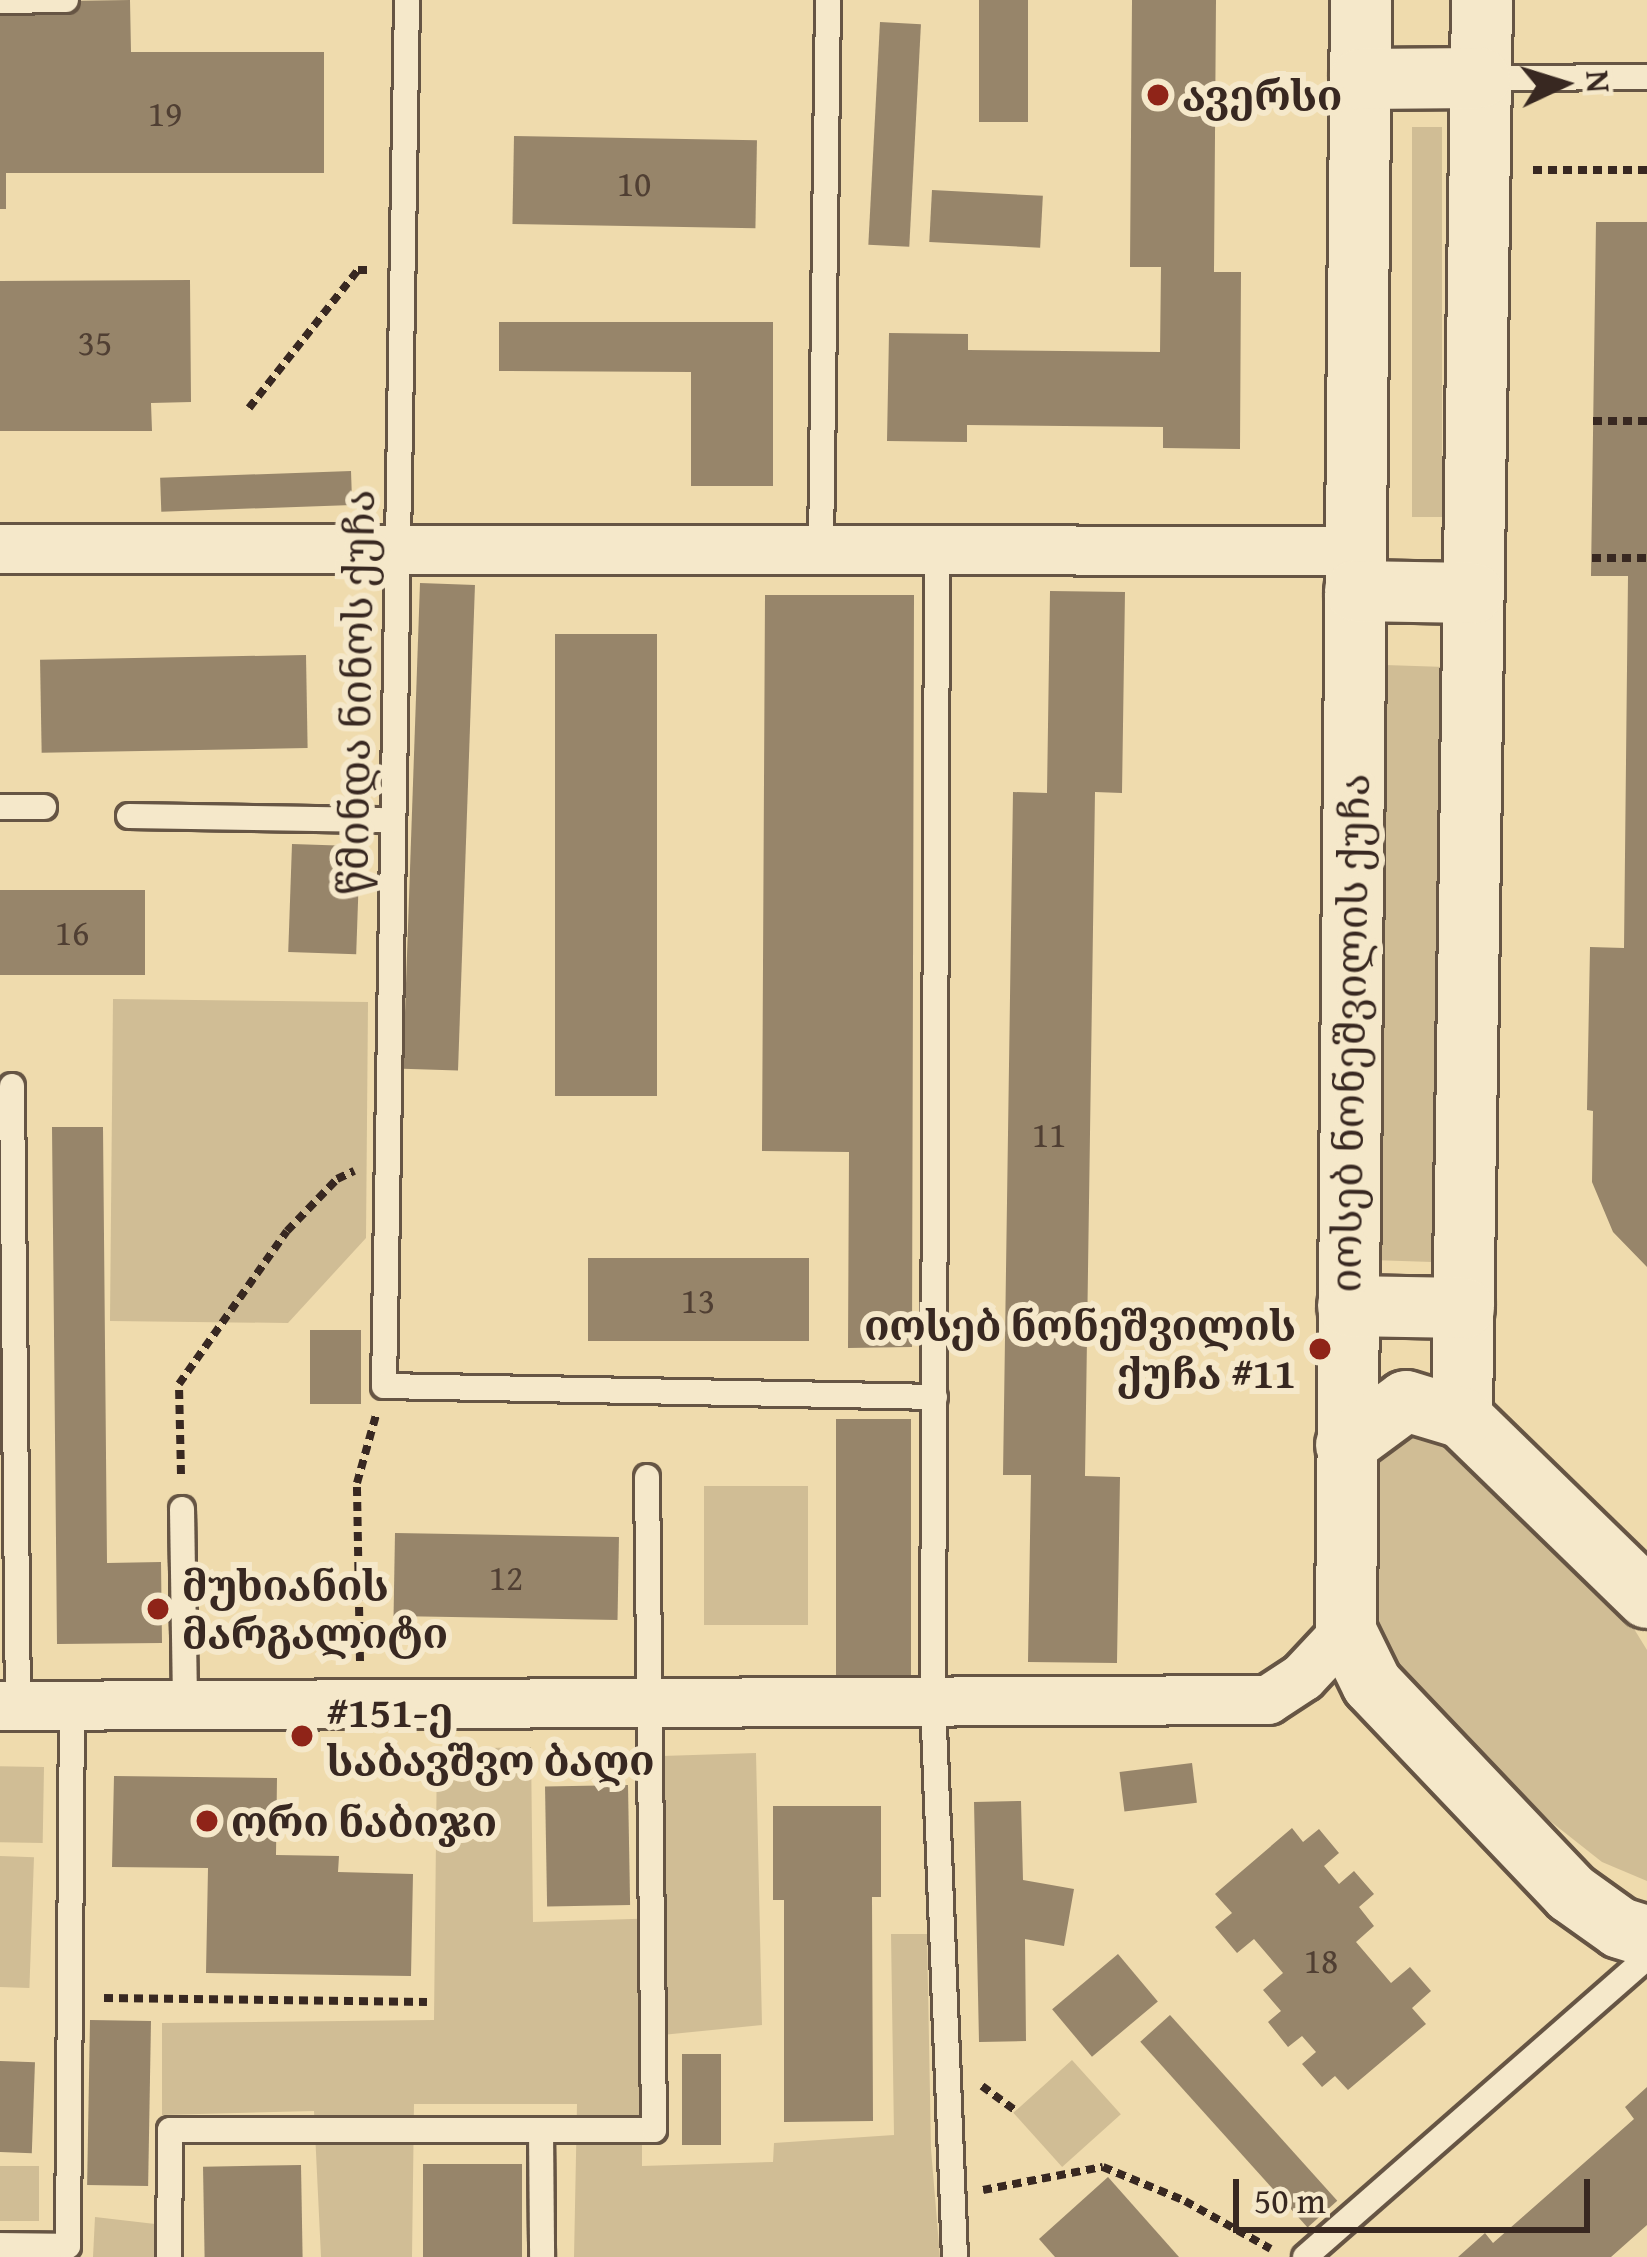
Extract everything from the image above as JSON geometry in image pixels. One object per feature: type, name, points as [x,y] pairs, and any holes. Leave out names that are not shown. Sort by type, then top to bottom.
[{"type":"street","name":"იოსებ ნონეშვილის ქუჩა","points":[[1361,0],[1346,1631],[1372,1684],[1556,1878],[1620,1928],[1647,1936]]},
{"type":"street","points":[[1462,1418],[1481,0]]},
{"type":"street","points":[[1360,79],[1480,78]]},
{"type":"street","points":[[0,549],[937,551],[1355,571],[1473,592]]},
{"type":"street","points":[[1348,1306],[1464,1308]]},
{"type":"street","points":[[1346,1445],[1406,1401],[1462,1418],[1647,1598]]},
{"type":"street","points":[[9,1706],[1268,1700],[1303,1678],[1346,1631]]},
{"type":"lane","points":[[0,1],[66,0]]},
{"type":"lane","name":"წმინდა ნინოს ქუჩა","points":[[384,1386],[407,0]]},
{"type":"lane","points":[[821,549],[828,0]]},
{"type":"lane","points":[[1480,78],[1647,77]]},
{"type":"lane","points":[[937,551],[933,1702],[955,2257]]},
{"type":"lane","points":[[0,807],[44,807]]},
{"type":"lane","points":[[129,816],[393,820]]},
{"type":"lane","points":[[9,1706],[12,1086]]},
{"type":"lane","points":[[384,1386],[935,1397]]},
{"type":"lane","points":[[169,2257],[170,2130],[654,2130],[647,1477]]},
{"type":"lane","points":[[182,1509],[185,1705]]},
{"type":"lane","points":[[0,2245],[68,2246],[71,1706]]},
{"type":"lane","points":[[1305,2257],[1647,1958]]},
{"type":"lane","points":[[542,2130],[542,2257]]},
{"type":"path","points":[[1526,170],[1647,170]]},
{"type":"path","points":[[249,408],[358,270],[402,268]]},
{"type":"path","points":[[1593,421],[1647,422]]},
{"type":"path","points":[[1592,558],[1647,558]]},
{"type":"path","points":[[182,1509],[178,1384],[287,1231],[337,1179],[387,1153]]},
{"type":"path","points":[[362,1705],[357,1483],[384,1386]]},
{"type":"path","points":[[70,1997],[427,2002]]},
{"type":"path","points":[[1066,2163],[1075,2173]]},
{"type":"path","points":[[952,2196],[1103,2167],[1185,2201],[1285,2257]]},
{"type":"shaded area","points":[[1412,127],[1442,127],[1442,517],[1412,517]]},
{"type":"shaded area","points":[[1385,665],[1453,667],[1432,1262],[1364,1260]]},
{"type":"shaded area","points":[[113,999],[368,1002],[366,1238],[288,1323],[110,1321]]},
{"type":"shaded area","points":[[1423,1431],[1460,1435],[1601,1575],[1647,1650],[1647,1881],[1602,1862],[1550,1821],[1401,1670],[1379,1626],[1367,1568],[1369,1464],[1385,1436]]},
{"type":"shaded area","points":[[704,1486],[808,1486],[808,1625],[704,1625]]},
{"type":"shaded area","points":[[531,1747],[533,1922],[665,1918],[662,1756],[756,1753],[762,2025],[642,2037],[642,2166],[773,2162],[774,2143],[894,2135],[891,1934],[927,1934],[931,2149],[940,2257],[574,2257],[577,2104],[414,2104],[412,2257],[321,2257],[314,2111],[162,2115],[162,2023],[434,2020],[437,1749]]},
{"type":"shaded area","points":[[0,1766],[44,1767],[43,1843],[0,1842]]},
{"type":"shaded area","points":[[0,1856],[34,1857],[29,1988],[0,1987]]},
{"type":"shaded area","points":[[1072,2060],[1121,2114],[1062,2167],[1013,2113]]},
{"type":"shaded area","points":[[0,2166],[39,2166],[39,2221],[0,2221]]},
{"type":"shaded area","points":[[95,2217],[155,2224],[154,2257],[93,2257]]},
{"type":"building","points":[[130,0],[131,52],[324,52],[324,173],[6,173],[6,209],[0,209],[0,2]]},
{"type":"building","points":[[979,0],[1028,0],[1028,122],[979,122]]},
{"type":"building","points":[[1132,0],[1216,0],[1214,272],[1241,272],[1240,449],[1163,448],[1163,427],[967,425],[967,442],[887,441],[889,333],[968,334],[968,350],[1160,352],[1161,267],[1130,267]]},
{"type":"building","points":[[880,22],[921,24],[909,247],[868,245]]},
{"type":"building","points":[[514,136],[757,140],[755,228],[512,224]]},
{"type":"building","points":[[932,190],[1043,196],[1040,248],[929,242]]},
{"type":"building","points":[[1596,222],[1647,222],[1647,1267],[1613,1232],[1592,1182],[1593,1111],[1587,1110],[1590,947],[1624,948],[1628,576],[1591,576]]},
{"type":"building","points":[[190,280],[191,402],[151,403],[152,431],[0,431],[0,281]]},
{"type":"building","points":[[499,322],[773,322],[773,486],[691,486],[691,372],[499,371]]},
{"type":"building","points":[[351,471],[352,505],[161,512],[160,478]]},
{"type":"building","points":[[420,583],[475,585],[458,1071],[403,1069]]},
{"type":"building","points":[[1050,591],[1125,592],[1122,793],[1095,792],[1085,1476],[1120,1477],[1117,1663],[1028,1662],[1031,1475],[1003,1475],[1013,792],[1047,793]]},
{"type":"building","points":[[765,595],[914,595],[912,1347],[848,1348],[849,1152],[762,1151]]},
{"type":"building","points":[[555,634],[657,634],[657,1096],[555,1096]]},
{"type":"building","points":[[306,655],[308,748],[42,753],[40,660]]},
{"type":"building","points":[[292,844],[360,846],[356,954],[288,952]]},
{"type":"building","points":[[0,890],[145,890],[145,975],[0,975]]},
{"type":"building","points":[[52,1127],[103,1127],[107,1563],[161,1562],[162,1643],[57,1644]]},
{"type":"building","points":[[588,1258],[809,1258],[809,1341],[588,1341]]},
{"type":"building","points":[[310,1330],[361,1330],[361,1404],[310,1404]]},
{"type":"building","points":[[836,1419],[911,1419],[911,1676],[836,1676]]},
{"type":"building","points":[[395,1533],[619,1537],[618,1620],[394,1616]]},
{"type":"building","points":[[1192,1763],[1197,1803],[1124,1812],[1120,1772]]},
{"type":"building","points":[[114,1776],[277,1778],[276,1855],[339,1856],[338,1872],[413,1874],[411,1976],[206,1973],[208,1868],[112,1867]]},
{"type":"building","points":[[628,1785],[630,1905],[547,1906],[545,1786]]},
{"type":"building","points":[[1021,1801],[1023,1880],[1074,1889],[1064,1946],[1025,1939],[1026,2041],[979,2042],[974,1802]]},
{"type":"building","points":[[773,1806],[881,1806],[881,1897],[872,1897],[873,2121],[784,2122],[784,1900],[773,1900]]},
{"type":"building","points":[[1292,1828],[1303,1842],[1319,1829],[1339,1853],[1324,1866],[1339,1884],[1354,1871],[1374,1894],[1359,1907],[1374,1926],[1356,1942],[1391,1983],[1410,1967],[1431,1991],[1412,2008],[1426,2024],[1348,2090],[1335,2076],[1322,2087],[1302,2064],[1316,2052],[1302,2036],[1288,2047],[1268,2022],[1281,2011],[1263,1990],[1283,1973],[1254,1939],[1237,1953],[1215,1927],[1232,1913],[1215,1894]]},
{"type":"building","points":[[1118,1954],[1158,2001],[1092,2057],[1052,2009]]},
{"type":"building","points":[[1170,2015],[1337,2201],[1308,2228],[1140,2042]]},
{"type":"building","points":[[90,2020],[151,2021],[148,2186],[87,2185]]},
{"type":"building","points":[[682,2054],[721,2054],[721,2145],[682,2145]]},
{"type":"building","points":[[0,2061],[35,2062],[32,2153],[0,2152]]},
{"type":"building","points":[[1647,2087],[1647,2225],[1611,2257],[1458,2257],[1485,2233],[1493,2243],[1634,2119],[1625,2107]]},
{"type":"building","points":[[423,2164],[522,2164],[522,2257],[423,2257]]},
{"type":"building","points":[[301,2165],[303,2257],[205,2257],[203,2167]]},
{"type":"building","points":[[1108,2177],[1179,2257],[1055,2257],[1039,2239]]},
{"type":"place","name":"ავერსი","points":[[1158,95]]},
{"type":"place","name":"იოსებ ნონეშვილის ქუჩა #11","points":[[1320,1349]]},
{"type":"place","name":"მუხიანის მარგალიტი","points":[[158,1609]]},
{"type":"place","name":"#151-ე საბავშვო ბაღი","points":[[302,1736]]},
{"type":"place","name":"ორი ნაბიჯი","points":[[207,1821]]}]
